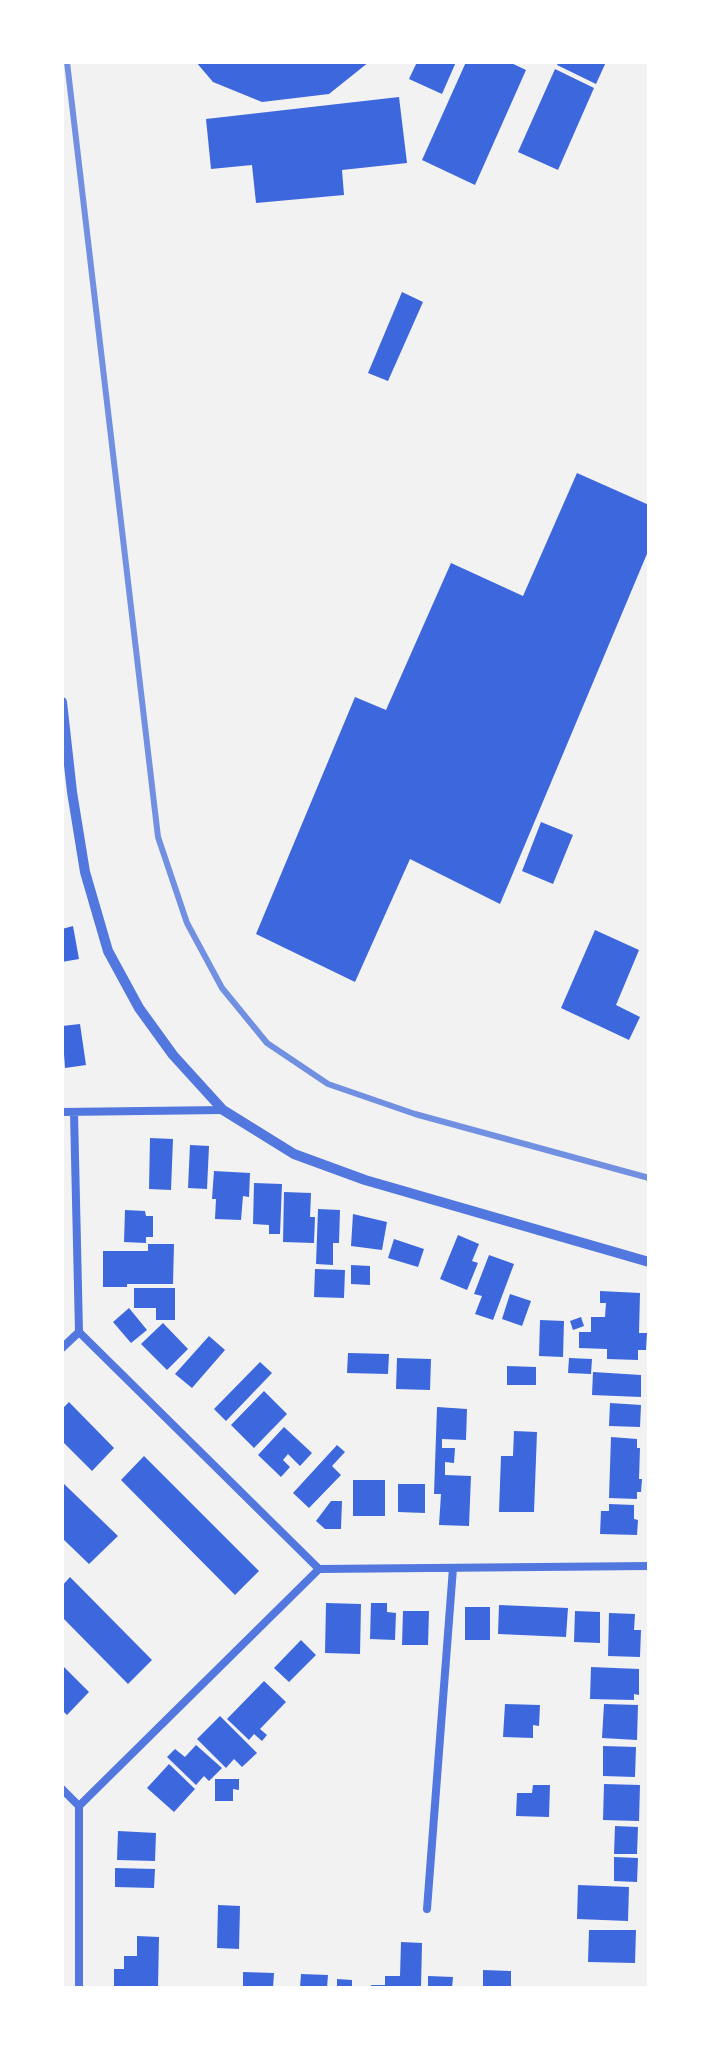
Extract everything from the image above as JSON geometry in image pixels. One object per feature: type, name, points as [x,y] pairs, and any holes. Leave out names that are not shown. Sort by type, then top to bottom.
[{"type":"street","points":[[62,702],[85,872],[108,951],[139,1008],[173,1055],[223,1110],[294,1154],[365,1180],[649,1262]]},
{"type":"street","points":[[62,1112],[223,1110]]},
{"type":"street","points":[[74,1113],[79,1332],[319,1569]]},
{"type":"street","points":[[62,1348],[79,1332]]},
{"type":"street","points":[[79,1806],[319,1569],[649,1566]]},
{"type":"street","points":[[427,1909],[453,1568]]},
{"type":"street","points":[[62,1789],[79,1806],[79,1988]]},
{"type":"building","points":[[196,62],[369,62],[329,94],[262,102],[213,82]]},
{"type":"building","points":[[417,62],[456,62],[442,94],[409,79]]},
{"type":"building","points":[[466,62],[509,62],[526,70],[475,185],[422,160]]},
{"type":"building","points":[[559,62],[606,62],[596,84],[557,65]]},
{"type":"building","points":[[555,69],[594,88],[558,170],[518,152]]},
{"type":"building","points":[[399,97],[407,163],[342,170],[344,195],[256,203],[252,165],[211,169],[206,119]]},
{"type":"building","points":[[402,292],[423,302],[388,381],[368,373]]},
{"type":"building","points":[[577,473],[649,505],[649,549],[500,904],[410,859],[355,982],[256,934],[355,697],[386,710],[451,563],[523,596]]},
{"type":"building","points":[[541,822],[573,835],[553,884],[522,871]]},
{"type":"building","points":[[73,926],[79,959],[62,962],[62,929]]},
{"type":"building","points":[[595,930],[639,950],[616,1005],[640,1017],[629,1040],[561,1008]]},
{"type":"building","points":[[80,1024],[86,1065],[65,1068],[62,1026]]},
{"type":"building","points":[[150,1138],[173,1139],[171,1190],[149,1189]]},
{"type":"building","points":[[190,1145],[209,1146],[207,1189],[188,1188]]},
{"type":"building","points":[[214,1171],[250,1173],[249,1197],[243,1196],[241,1220],[215,1219],[216,1199],[212,1199]]},
{"type":"building","points":[[254,1183],[282,1184],[280,1234],[269,1234],[269,1225],[253,1224]]},
{"type":"building","points":[[284,1192],[311,1193],[310,1217],[315,1217],[314,1243],[283,1242]]},
{"type":"building","points":[[318,1209],[340,1210],[339,1243],[333,1243],[333,1265],[316,1264]]},
{"type":"building","points":[[125,1210],[145,1211],[146,1216],[153,1216],[153,1237],[146,1237],[146,1243],[124,1242]]},
{"type":"building","points":[[353,1214],[387,1222],[382,1250],[351,1246]]},
{"type":"building","points":[[458,1235],[479,1244],[472,1261],[478,1263],[467,1290],[440,1279]]},
{"type":"building","points":[[394,1239],[424,1249],[418,1267],[388,1258]]},
{"type":"building","points":[[148,1244],[174,1244],[173,1284],[103,1287],[103,1251],[148,1251]]},
{"type":"building","points":[[489,1255],[514,1264],[493,1320],[475,1314],[482,1296],[474,1294]]},
{"type":"building","points":[[351,1265],[370,1266],[370,1285],[351,1284]]},
{"type":"building","points":[[315,1269],[345,1270],[344,1298],[314,1297]]},
{"type":"building","points":[[134,1288],[175,1288],[175,1320],[156,1320],[156,1308],[134,1308]]},
{"type":"building","points":[[600,1291],[640,1293],[639,1333],[647,1333],[646,1350],[638,1350],[638,1360],[607,1359],[607,1349],[579,1348],[579,1332],[591,1332],[591,1317],[605,1317],[606,1303],[600,1303]]},
{"type":"building","points":[[510,1294],[531,1301],[522,1326],[502,1319]]},
{"type":"building","points":[[129,1308],[147,1330],[131,1343],[113,1322]]},
{"type":"building","points":[[581,1317],[584,1326],[573,1330],[570,1321]]},
{"type":"building","points":[[540,1320],[564,1321],[563,1357],[539,1356]]},
{"type":"building","points":[[163,1323],[188,1349],[167,1370],[141,1344]]},
{"type":"building","points":[[209,1336],[225,1350],[192,1388],[175,1374]]},
{"type":"building","points":[[348,1353],[389,1354],[388,1374],[347,1373]]},
{"type":"building","points":[[397,1358],[431,1359],[430,1390],[396,1389]]},
{"type":"building","points":[[569,1358],[592,1359],[591,1374],[568,1373]]},
{"type":"building","points":[[260,1362],[272,1373],[226,1421],[214,1409]]},
{"type":"building","points":[[507,1366],[536,1367],[536,1385],[507,1385]]},
{"type":"building","points":[[593,1372],[641,1375],[641,1397],[592,1395]]},
{"type":"building","points":[[264,1391],[287,1414],[254,1448],[231,1425]]},
{"type":"building","points":[[69,1402],[114,1448],[92,1471],[62,1441],[62,1409]]},
{"type":"building","points":[[610,1403],[641,1405],[640,1427],[609,1426]]},
{"type":"building","points":[[437,1407],[467,1409],[466,1440],[442,1439],[442,1448],[455,1448],[454,1463],[445,1462],[445,1475],[471,1476],[469,1526],[439,1525],[441,1494],[434,1494]]},
{"type":"building","points":[[284,1427],[312,1453],[300,1466],[288,1454],[283,1460],[290,1467],[281,1477],[258,1455]]},
{"type":"building","points":[[514,1431],[537,1432],[534,1512],[499,1512],[501,1456],[513,1456]]},
{"type":"building","points":[[611,1437],[637,1439],[637,1448],[640,1448],[639,1479],[642,1479],[637,1499],[609,1498]]},
{"type":"building","points":[[337,1445],[345,1452],[332,1466],[341,1475],[309,1508],[293,1493]]},
{"type":"building","points":[[144,1456],[259,1571],[235,1595],[121,1480]]},
{"type":"building","points":[[353,1480],[385,1480],[385,1516],[353,1516]]},
{"type":"building","points":[[62,1482],[118,1536],[89,1564],[62,1538]]},
{"type":"building","points":[[398,1484],[425,1484],[425,1513],[398,1512]]},
{"type":"building","points":[[331,1501],[342,1501],[341,1529],[325,1529],[316,1521]]},
{"type":"building","points":[[609,1504],[634,1505],[634,1519],[638,1520],[637,1535],[600,1534],[601,1511],[609,1511]]},
{"type":"building","points":[[70,1577],[152,1660],[128,1684],[62,1617],[62,1586]]},
{"type":"building","points":[[326,1603],[361,1604],[360,1654],[325,1653]]},
{"type":"building","points":[[371,1603],[387,1603],[387,1612],[396,1613],[395,1640],[370,1639]]},
{"type":"building","points":[[499,1605],[568,1608],[566,1637],[498,1634]]},
{"type":"building","points":[[465,1607],[490,1607],[490,1640],[465,1640]]},
{"type":"building","points":[[403,1611],[429,1611],[428,1645],[402,1645]]},
{"type":"building","points":[[575,1611],[600,1612],[600,1643],[574,1642]]},
{"type":"building","points":[[609,1613],[635,1614],[634,1630],[641,1630],[640,1657],[608,1656]]},
{"type":"building","points":[[301,1640],[316,1655],[289,1682],[274,1668]]},
{"type":"building","points":[[62,1665],[89,1692],[67,1715],[62,1710]]},
{"type":"building","points":[[591,1667],[639,1669],[639,1695],[634,1694],[634,1700],[590,1699]]},
{"type":"building","points":[[264,1681],[286,1702],[260,1729],[267,1735],[262,1741],[254,1734],[249,1740],[227,1719]]},
{"type":"building","points":[[505,1704],[540,1705],[539,1726],[533,1725],[533,1738],[503,1737]]},
{"type":"building","points":[[604,1704],[638,1705],[637,1740],[602,1738]]},
{"type":"building","points":[[220,1716],[257,1753],[242,1767],[234,1759],[226,1768],[197,1739]]},
{"type":"building","points":[[196,1745],[222,1768],[209,1781],[204,1776],[196,1785],[167,1757],[175,1749],[185,1757]]},
{"type":"building","points":[[603,1746],[636,1747],[635,1777],[603,1776]]},
{"type":"building","points":[[169,1764],[195,1789],[174,1812],[147,1788]]},
{"type":"building","points":[[215,1779],[239,1779],[239,1790],[233,1789],[233,1801],[215,1801]]},
{"type":"building","points":[[604,1784],[640,1785],[639,1821],[603,1820]]},
{"type":"building","points":[[533,1785],[550,1785],[549,1817],[516,1816],[517,1793],[532,1793]]},
{"type":"building","points":[[615,1826],[638,1827],[637,1854],[614,1854]]},
{"type":"building","points":[[118,1831],[156,1833],[155,1861],[117,1860]]},
{"type":"building","points":[[614,1857],[638,1858],[637,1882],[614,1881]]},
{"type":"building","points":[[115,1868],[155,1869],[154,1888],[115,1887]]},
{"type":"building","points":[[578,1885],[629,1887],[628,1921],[577,1919]]},
{"type":"building","points":[[218,1905],[240,1906],[239,1949],[217,1948]]},
{"type":"building","points":[[589,1930],[636,1930],[635,1963],[588,1962]]},
{"type":"building","points":[[137,1936],[159,1937],[158,1988],[114,1987],[114,1969],[124,1969],[124,1956],[137,1956]]},
{"type":"building","points":[[401,1942],[422,1943],[421,1988],[371,1988],[371,1985],[385,1985],[385,1976],[400,1976]]},
{"type":"building","points":[[483,1970],[511,1971],[511,1988],[483,1988]]},
{"type":"building","points":[[243,1972],[274,1973],[273,1988],[243,1988]]},
{"type":"building","points":[[301,1974],[328,1975],[327,1988],[300,1988]]},
{"type":"building","points":[[428,1976],[453,1977],[452,1988],[428,1988]]},
{"type":"building","points":[[337,1979],[352,1980],[352,1988],[337,1988]]},
{"type":"railway","points":[[67,62],[158,837],[187,923],[222,988],[267,1043],[328,1084],[415,1114],[649,1178]]}]
